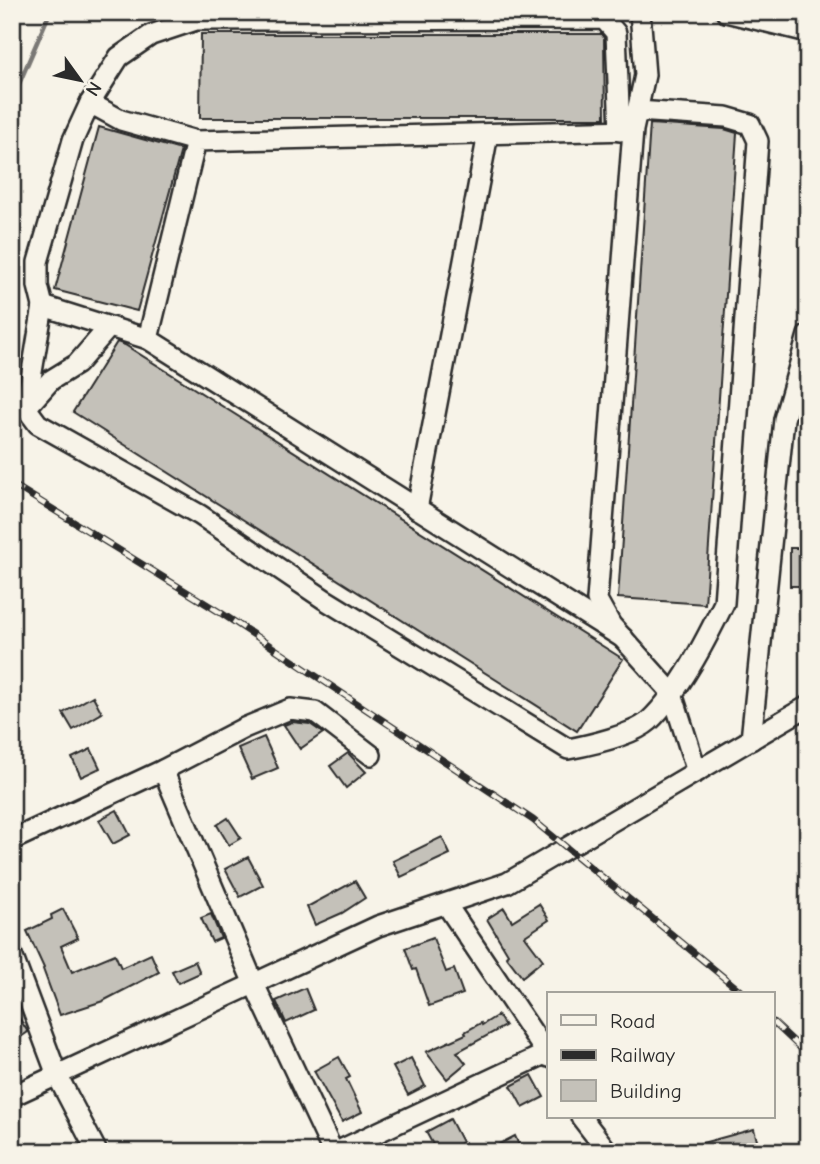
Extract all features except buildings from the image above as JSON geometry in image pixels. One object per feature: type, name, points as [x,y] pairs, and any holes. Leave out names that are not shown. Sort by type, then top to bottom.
[{"type":"street","points":[[626,130],[637,111],[645,75],[640,12]]},
{"type":"street","points":[[726,12],[808,32]]},
{"type":"street","points":[[637,111],[726,117],[750,124],[758,141],[724,603],[706,641],[672,693],[648,722],[616,737],[568,749],[324,599],[200,515],[38,424],[26,408],[43,306],[38,286],[38,262],[73,140],[90,103],[119,57],[151,35],[196,20],[604,19],[616,33],[626,130],[597,600],[611,625],[672,693],[697,772]]},
{"type":"street","points":[[90,103],[121,120],[196,141],[626,130]]},
{"type":"street","points":[[417,509],[488,134]]},
{"type":"street","points":[[148,339],[196,141]]},
{"type":"street","points":[[43,306],[148,339],[623,638]]},
{"type":"street","points":[[26,408],[51,380],[77,364],[109,327]]},
{"type":"street","points":[[751,740],[784,419],[808,335]]},
{"type":"street","points":[[12,1096],[378,926],[507,883],[808,706]]},
{"type":"street","points":[[12,840],[163,770],[244,728],[290,709],[315,712],[371,755]]},
{"type":"street","points":[[163,770],[254,984],[334,1152],[547,1055]]},
{"type":"street","points":[[446,904],[547,1054]]},
{"type":"street","points":[[12,955],[57,1075],[97,1152]]},
{"type":"street","points":[[582,1118],[608,1152]]},
{"type":"waterway","points":[[12,100],[50,12]]},
{"type":"railway","points":[[12,484],[221,613],[533,820],[742,992]]},
{"type":"railway","points":[[774,1023],[808,1055]]}]
